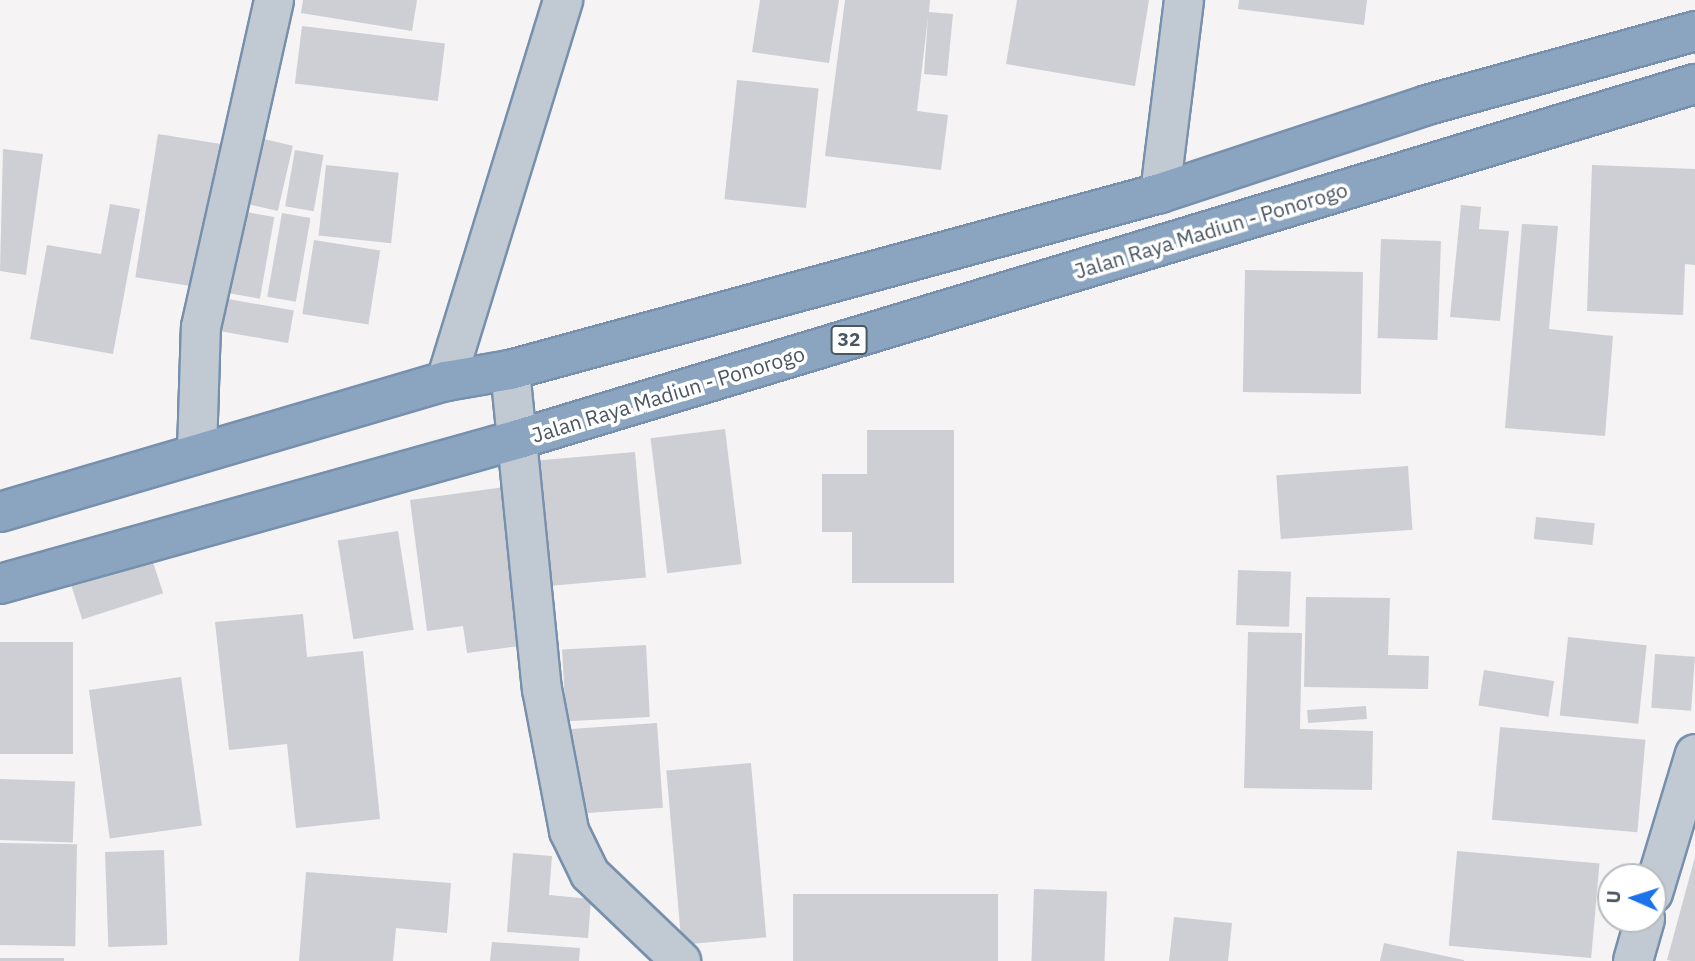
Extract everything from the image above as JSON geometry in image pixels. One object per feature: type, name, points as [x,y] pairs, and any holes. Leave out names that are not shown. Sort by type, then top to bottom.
[{"type":"highway","points":[[0,512],[197,451],[446,381],[510,370],[1160,193],[1427,105],[1695,31]]},
{"type":"highway","name":"Jalan Raya Madiun - Ponorogo","points":[[0,584],[519,439],[1695,84]]},
{"type":"street","points":[[197,451],[201,327],[274,0]]},
{"type":"street","points":[[446,381],[563,0]]},
{"type":"street","points":[[1160,193],[1184,0]]},
{"type":"street","points":[[510,370],[542,689],[569,831],[590,874],[681,961]]},
{"type":"street","points":[[1662,863],[1695,754]]},
{"type":"street","points":[[1633,961],[1641,933]]},
{"type":"building","points":[[303,0],[417,0],[412,31],[301,13]]},
{"type":"building","points":[[760,0],[839,0],[829,63],[752,52]]},
{"type":"building","points":[[845,0],[930,0],[929,12],[953,14],[947,76],[924,74],[928,17],[917,111],[948,115],[941,170],[825,156]]},
{"type":"building","points":[[1017,0],[1149,0],[1135,86],[1006,64]]},
{"type":"building","points":[[1239,0],[1367,0],[1364,25],[1238,9]]},
{"type":"building","points":[[302,26],[445,44],[438,101],[295,84]]},
{"type":"building","points":[[737,80],[819,89],[806,208],[724,199]]},
{"type":"building","points":[[158,134],[224,144],[201,288],[135,277]]},
{"type":"building","points":[[251,136],[293,146],[278,211],[236,201]]},
{"type":"building","points":[[3,149],[43,154],[26,275],[0,271]]},
{"type":"building","points":[[295,150],[324,155],[314,211],[285,206]]},
{"type":"building","points":[[326,165],[399,173],[391,243],[319,236]]},
{"type":"building","points":[[1592,165],[1695,169],[1695,265],[1685,264],[1683,315],[1587,311]]},
{"type":"building","points":[[110,204],[140,209],[113,354],[30,339],[47,245],[101,254]]},
{"type":"building","points":[[1461,205],[1481,207],[1479,229],[1509,231],[1500,321],[1450,317]]},
{"type":"building","points":[[229,209],[274,217],[260,299],[215,291]]},
{"type":"building","points":[[282,213],[311,218],[296,302],[267,297]]},
{"type":"building","points":[[1522,224],[1558,226],[1549,329],[1613,336],[1605,436],[1505,428]]},
{"type":"building","points":[[1381,239],[1441,241],[1438,340],[1378,338]]},
{"type":"building","points":[[314,240],[380,250],[368,325],[302,314]]},
{"type":"building","points":[[1245,270],[1363,272],[1361,394],[1243,392]]},
{"type":"building","points":[[217,297],[294,311],[288,343],[211,329]]},
{"type":"building","points":[[725,429],[742,564],[667,573],[651,438]]},
{"type":"building","points":[[867,430],[954,430],[954,583],[852,583],[852,532],[822,532],[822,474],[867,474]]},
{"type":"building","points":[[635,452],[646,578],[548,586],[537,461]]},
{"type":"building","points":[[1408,466],[1412,530],[1281,539],[1276,475]]},
{"type":"building","points":[[511,486],[533,644],[467,653],[463,626],[427,631],[410,500]]},
{"type":"building","points":[[1536,517],[1595,523],[1592,545],[1534,539]]},
{"type":"building","points":[[398,531],[414,630],[353,639],[338,541]]},
{"type":"building","points":[[152,559],[163,593],[82,620],[71,585]]},
{"type":"building","points":[[1238,570],[1291,572],[1289,627],[1236,625]]},
{"type":"building","points":[[1306,597],[1390,598],[1388,655],[1429,656],[1428,689],[1304,687]]},
{"type":"building","points":[[303,614],[307,657],[363,651],[380,819],[296,828],[287,744],[229,750],[215,622]]},
{"type":"building","points":[[1248,632],[1302,633],[1300,729],[1373,731],[1372,790],[1244,788]]},
{"type":"building","points":[[1568,637],[1647,645],[1638,724],[1560,716]]},
{"type":"building","points":[[0,642],[73,642],[73,754],[0,754]]},
{"type":"building","points":[[646,645],[650,717],[566,721],[562,649]]},
{"type":"building","points":[[1655,654],[1695,657],[1691,711],[1651,708]]},
{"type":"building","points":[[1484,670],[1554,681],[1548,717],[1478,706]]},
{"type":"building","points":[[181,677],[202,826],[110,838],[89,690]]},
{"type":"building","points":[[1366,706],[1367,719],[1308,723],[1307,710]]},
{"type":"building","points":[[657,723],[663,808],[577,814],[571,729]]},
{"type":"building","points":[[1500,727],[1645,740],[1637,832],[1492,820]]},
{"type":"building","points":[[751,763],[766,937],[682,945],[666,770]]},
{"type":"building","points":[[0,779],[75,782],[73,843],[0,840]]},
{"type":"building","points":[[0,843],[77,844],[75,946],[0,945]]},
{"type":"building","points":[[164,850],[167,945],[108,947],[105,852]]},
{"type":"building","points":[[1457,851],[1597,863],[1591,958],[1449,946]]},
{"type":"building","points":[[513,853],[552,856],[549,895],[591,899],[588,938],[507,932]]},
{"type":"building","points":[[1695,857],[1695,961],[1667,960]]},
{"type":"building","points":[[306,872],[451,883],[447,933],[396,928],[393,961],[299,961]]},
{"type":"building","points":[[1034,889],[1107,892],[1105,961],[1031,961]]},
{"type":"building","points":[[793,894],[998,894],[998,961],[793,961]]},
{"type":"building","points":[[1174,917],[1232,923],[1228,961],[1169,961]]},
{"type":"building","points":[[492,942],[580,948],[579,961],[490,961]]},
{"type":"building","points":[[1384,943],[1464,960],[1464,961],[1380,961]]},
{"type":"building","points":[[0,958],[64,958],[64,961],[0,961]]}]
